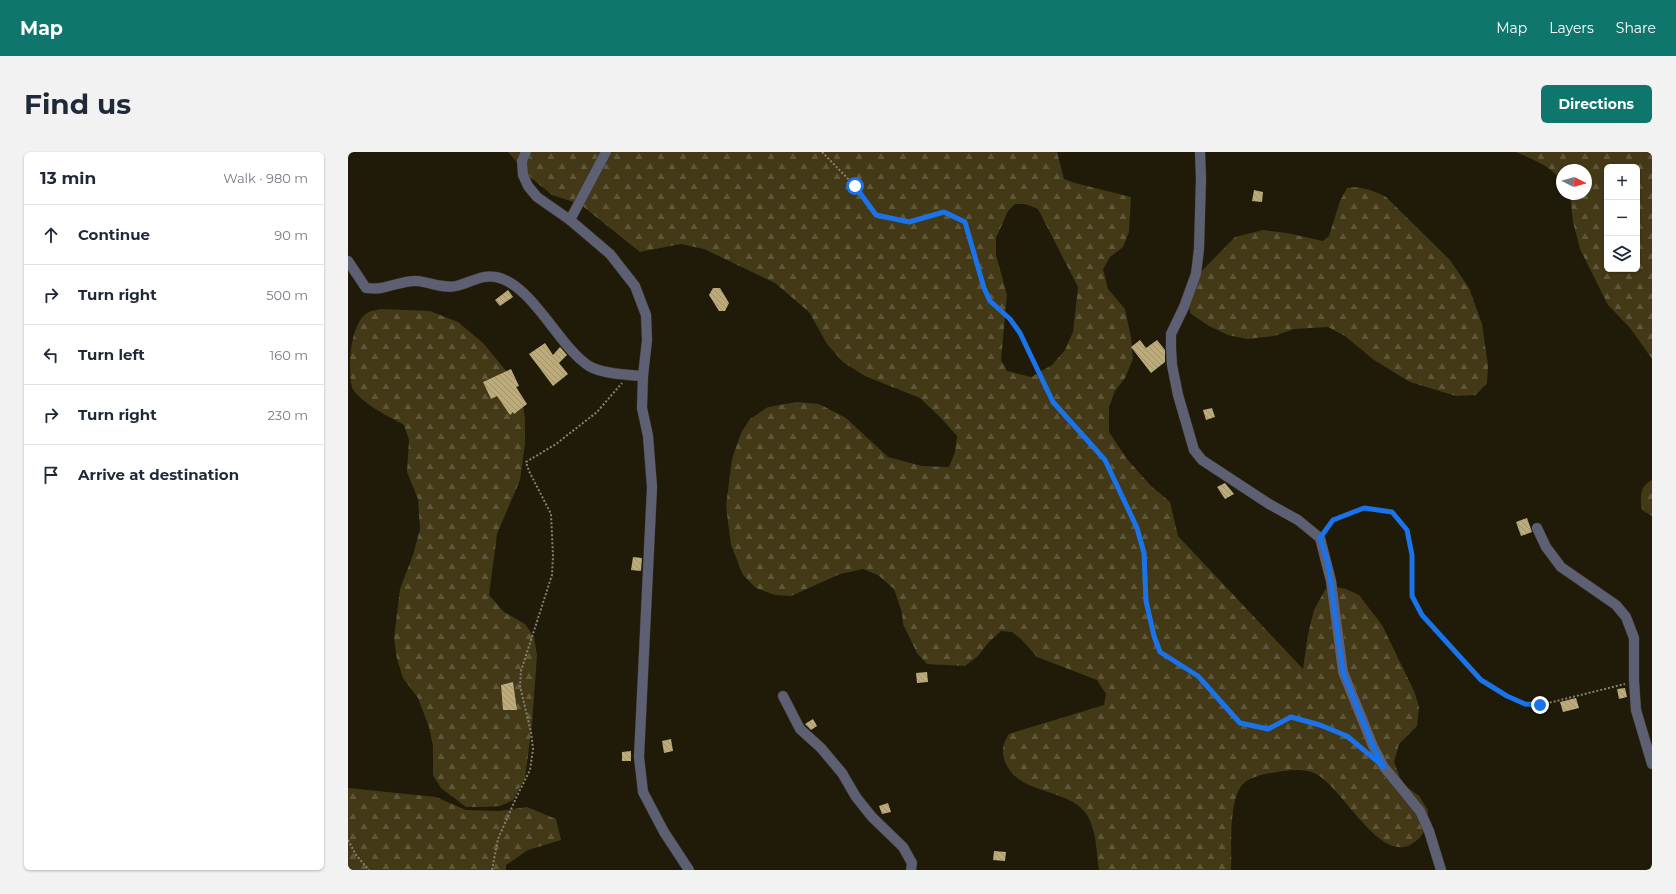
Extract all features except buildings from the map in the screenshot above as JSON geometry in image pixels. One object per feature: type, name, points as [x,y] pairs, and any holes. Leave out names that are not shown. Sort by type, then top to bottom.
[{"type":"street","points":[[526,152],[522,161],[523,175],[528,186],[536,197],[570,220],[610,254],[635,286],[646,315],[642,408],[648,436],[652,487],[639,757],[643,792],[664,832],[689,870]]},
{"type":"street","points":[[570,220],[606,152]]},
{"type":"street","points":[[1200,152],[1201,178],[1199,249],[1196,274],[1184,307],[1171,334],[1172,365],[1178,395],[1190,439],[1194,450],[1202,460],[1269,504],[1298,520],[1320,538],[1330,575],[1343,672],[1373,746],[1384,767],[1420,811],[1429,831],[1441,870]]},
{"type":"street","points":[[348,261],[366,288],[379,288],[416,281],[440,286],[455,286],[480,276],[497,277],[525,294],[578,356],[590,367],[628,376],[643,376]]},
{"type":"street","points":[[1536,528],[1546,547],[1561,567],[1616,605],[1626,617],[1634,638],[1636,710],[1652,764]]},
{"type":"street","points":[[783,696],[800,729],[821,748],[842,773],[856,797],[872,818],[903,847],[912,863],[912,870]]},
{"type":"path","points":[[822,152],[855,186],[876,215],[909,222],[944,212],[965,222],[984,288],[990,301],[1010,319],[1020,333],[1053,402],[1105,460],[1137,528],[1144,553],[1146,601],[1154,636],[1160,652],[1198,676],[1240,723],[1268,729],[1291,717],[1320,725],[1347,736],[1368,754]]},
{"type":"path","points":[[492,870],[498,840],[530,770],[533,748],[531,732],[520,686],[521,671],[552,575],[553,556],[551,514],[526,462],[556,444],[597,412],[628,376]]},
{"type":"path","points":[[1320,538],[1333,520],[1364,508],[1392,512],[1407,530],[1412,555],[1412,596],[1422,615],[1481,680],[1507,696],[1525,704],[1540,705],[1634,681]]},
{"type":"path","points":[[348,840],[356,855],[369,870]]},
{"type":"green space","points":[[508,152],[1057,152],[1064,179],[1131,197],[1129,232],[1123,247],[1110,257],[1103,269],[1108,289],[1125,309],[1131,338],[1133,359],[1125,378],[1115,391],[1109,407],[1109,432],[1127,459],[1150,485],[1170,502],[1178,536],[1303,669],[1308,634],[1314,610],[1325,590],[1332,586],[1346,589],[1359,595],[1382,625],[1414,691],[1419,707],[1417,726],[1399,744],[1394,762],[1402,783],[1419,796],[1428,810],[1425,830],[1415,842],[1410,845],[1398,847],[1385,842],[1373,833],[1326,781],[1311,772],[1299,770],[1288,771],[1264,774],[1252,778],[1245,782],[1238,791],[1233,812],[1231,870],[1099,870],[1094,831],[1084,811],[1075,803],[1030,786],[1020,780],[1012,773],[1005,762],[1003,750],[1005,740],[1009,734],[1104,705],[1106,694],[1097,680],[1037,657],[1021,639],[1012,632],[1001,631],[989,642],[977,657],[965,666],[927,664],[917,653],[903,624],[902,613],[894,589],[878,575],[863,569],[840,574],[791,596],[775,595],[756,588],[743,575],[731,545],[726,506],[732,459],[741,433],[750,419],[768,407],[797,402],[819,404],[846,418],[888,457],[922,466],[949,467],[955,452],[957,436],[920,398],[865,376],[843,362],[827,344],[809,312],[775,283],[704,249],[681,244],[640,252],[580,204],[552,195],[530,177]],"holes":[[[1015,204],[1025,204],[1038,209],[1078,287],[1073,332],[1065,350],[1052,365],[1031,377],[1007,371],[1001,360],[1007,295],[996,255],[996,238],[1008,211]]]},
{"type":"green space","points":[[1516,152],[1652,152],[1652,359],[1631,329],[1608,305],[1580,249],[1573,222],[1571,200],[1592,200],[1592,164],[1556,164],[1556,174],[1536,161]]},
{"type":"green space","points":[[1357,187],[1385,196],[1450,260],[1469,288],[1482,324],[1488,366],[1487,383],[1476,395],[1456,396],[1410,382],[1374,360],[1345,336],[1328,327],[1294,329],[1274,336],[1247,339],[1228,335],[1209,326],[1190,313],[1188,294],[1195,278],[1235,237],[1263,230],[1287,233],[1323,241],[1329,236],[1340,201],[1347,188]]},
{"type":"green space","points":[[381,309],[430,311],[458,322],[483,343],[513,379],[522,399],[525,418],[525,444],[520,480],[497,534],[489,595],[504,612],[525,624],[534,637],[537,655],[532,724],[525,778],[513,800],[500,806],[466,807],[441,788],[433,775],[433,746],[429,727],[418,698],[403,678],[397,659],[394,638],[400,589],[413,555],[420,529],[418,499],[407,472],[409,440],[404,425],[362,400],[352,388],[350,370],[350,358],[357,325],[362,317],[369,312]]},
{"type":"green space","points":[[1652,480],[1652,516],[1642,510],[1641,493],[1645,486]]},
{"type":"green space","points":[[348,788],[436,797],[466,810],[500,811],[527,807],[556,819],[561,840],[528,850],[506,865],[506,870],[348,870]]},
{"type":"route","points":[[855,186],[876,215],[909,222],[944,212],[965,222],[984,288],[990,301],[1010,319],[1020,333],[1053,402],[1105,460],[1137,528],[1144,553],[1146,601],[1154,636],[1160,652],[1198,676],[1240,723],[1252,727],[1268,729],[1291,717],[1320,725],[1347,736],[1384,767],[1360,717],[1343,672],[1328,563],[1320,538],[1333,520],[1364,508],[1392,512],[1407,530],[1412,555],[1412,596],[1422,615],[1447,643],[1481,680],[1507,696],[1525,704],[1540,705]]}]
